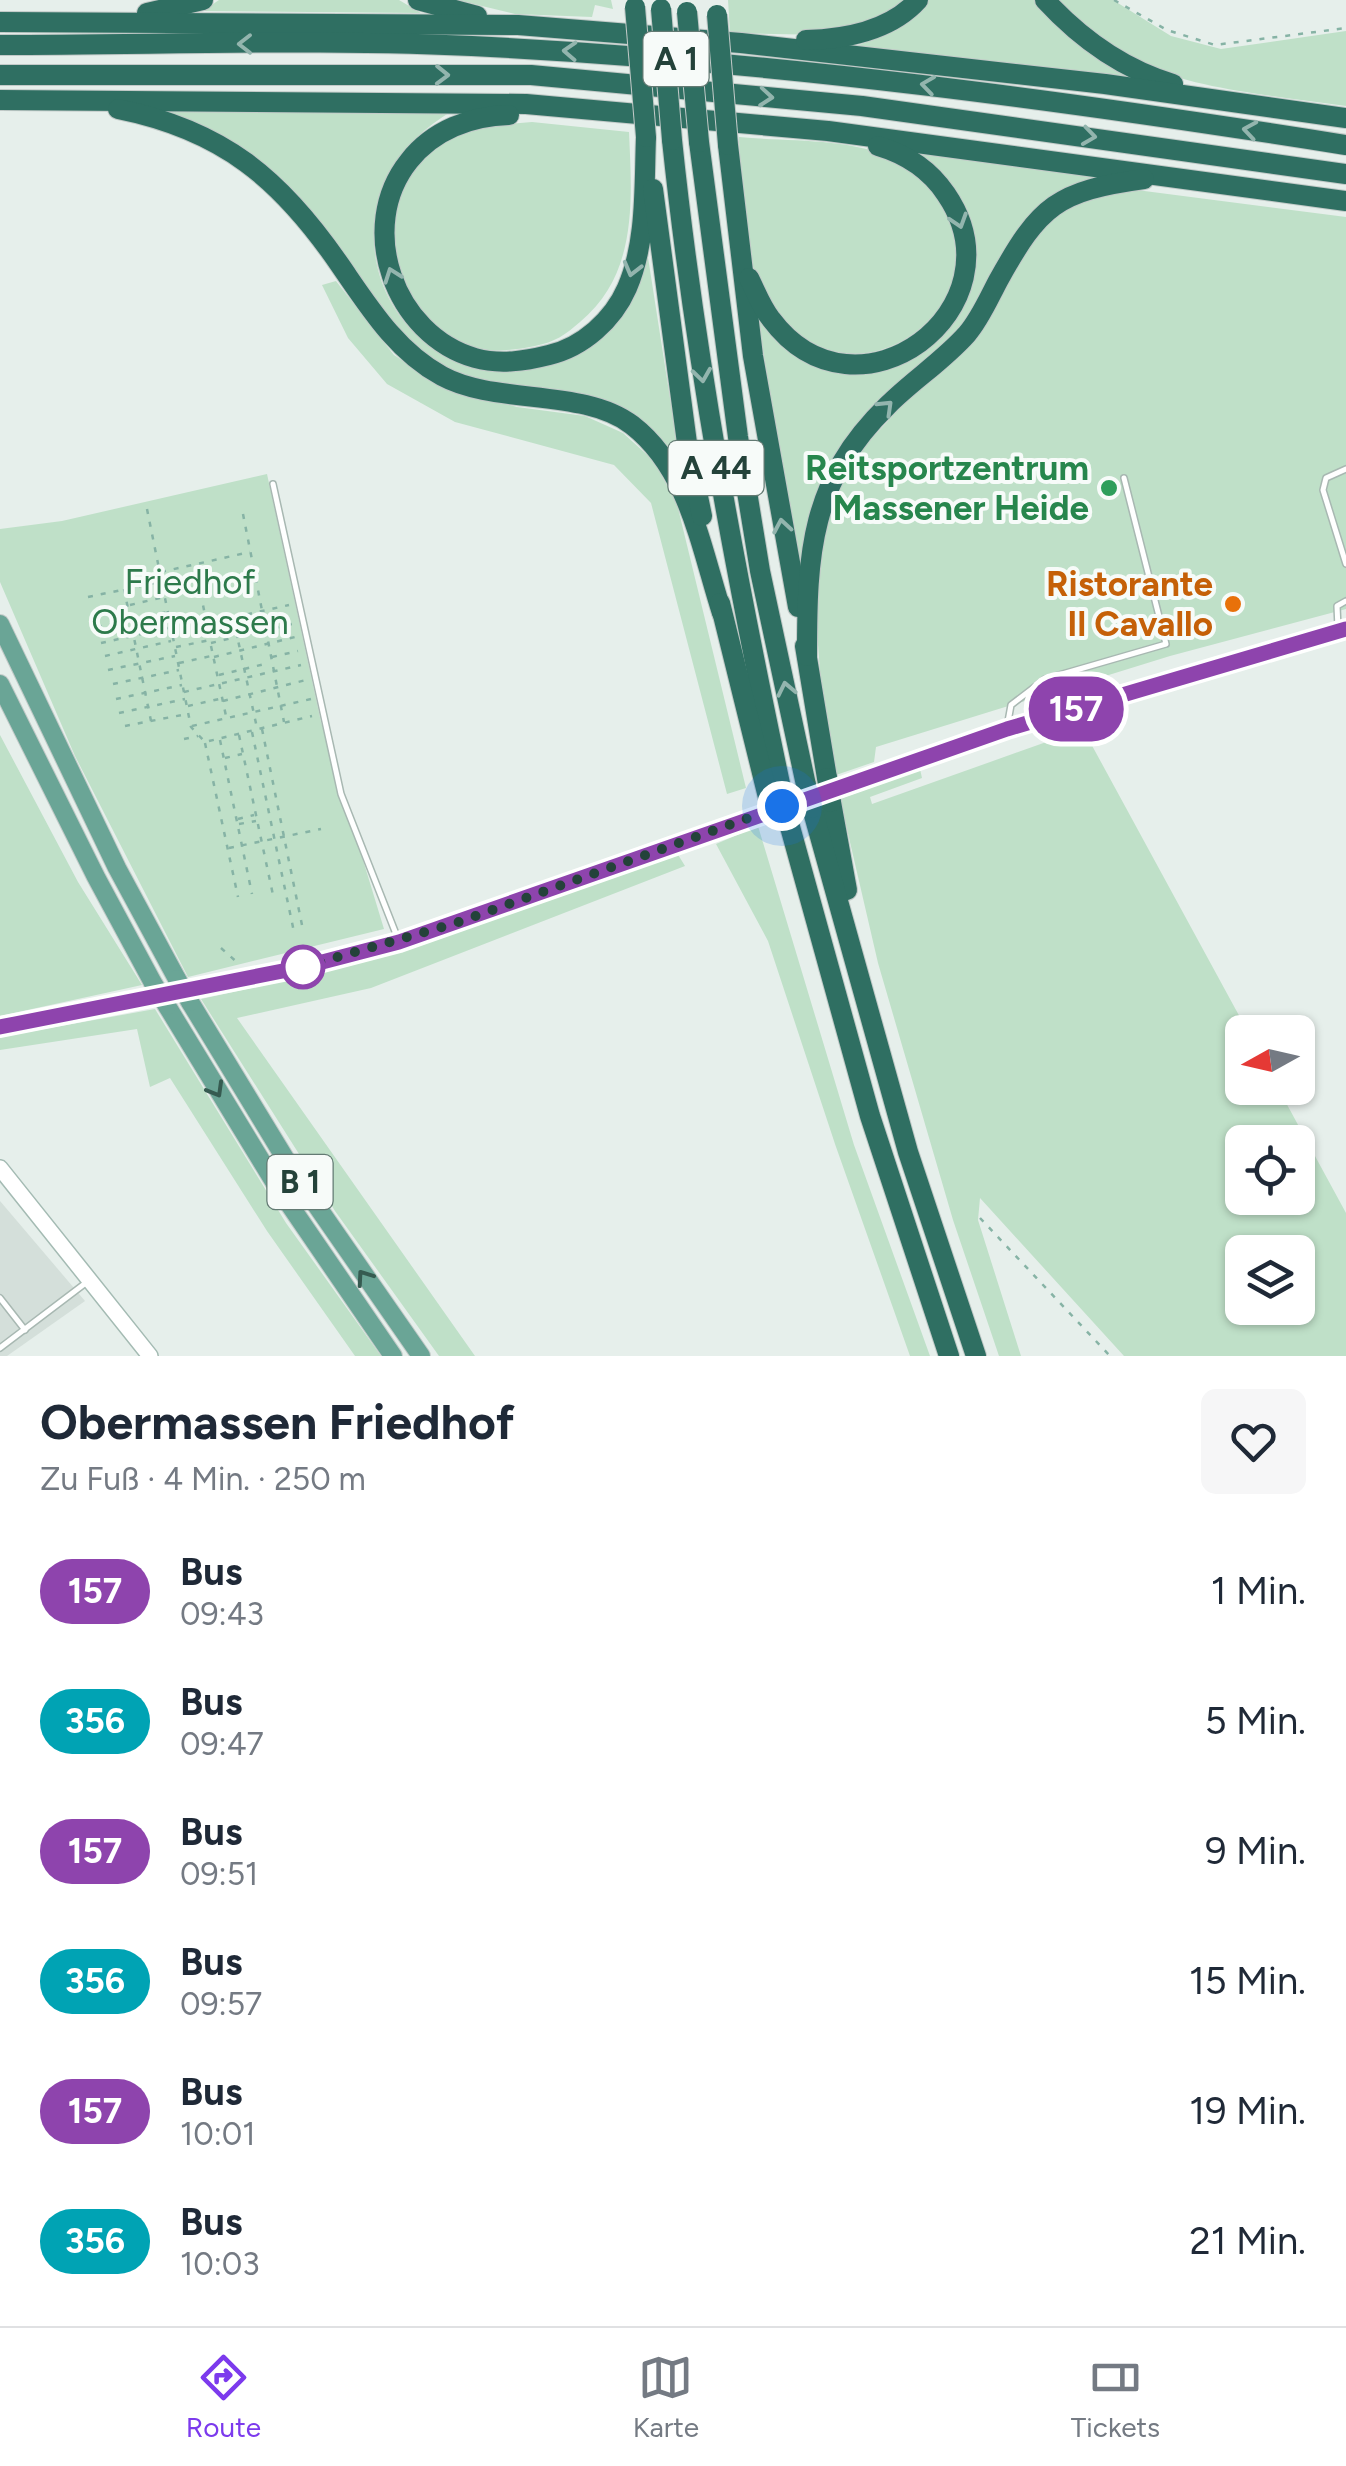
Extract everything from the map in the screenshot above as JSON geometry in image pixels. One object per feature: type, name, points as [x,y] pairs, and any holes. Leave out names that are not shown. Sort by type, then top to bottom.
[{"type":"highway","points":[[99,21],[204,0]]},
{"type":"highway","points":[[418,0],[518,25]]},
{"type":"highway","name":"A 1","points":[[741,43],[825,40],[852,35],[899,17],[918,0]]},
{"type":"highway","points":[[1045,0],[1099,49],[1139,71],[1228,100]]},
{"type":"highway","points":[[634,4],[646,137],[687,443],[722,613]]},
{"type":"highway","name":"A 44","points":[[661,5],[672,140],[712,442],[775,795],[870,1116],[949,1356]]},
{"type":"highway","points":[[716,5],[753,356],[827,778],[821,805]]},
{"type":"highway","name":"A 44","points":[[687,6],[717,297],[748,495],[806,785],[821,805],[861,986],[908,1152],[976,1356]]},
{"type":"highway","points":[[0,22],[518,25],[741,43],[1228,100],[1346,118]]},
{"type":"highway","name":"A 1","points":[[0,45],[340,44],[588,52],[862,76],[1346,145]]},
{"type":"highway","name":"A 1","points":[[0,76],[531,75],[881,108],[1346,174]]},
{"type":"highway","points":[[0,100],[489,103],[828,131],[1346,200]]},
{"type":"highway","points":[[64,100],[138,112],[219,142],[259,170],[302,212],[390,336],[442,376],[472,388],[554,400],[630,422],[670,467],[688,503],[775,795]]},
{"type":"highway","points":[[606,112],[492,115],[461,123],[431,139],[407,163],[390,196],[384,220],[384,248],[392,278],[408,310],[429,334],[475,358],[518,363],[566,351],[592,334],[618,305],[634,268],[646,137]]},
{"type":"highway","points":[[736,221],[749,278],[770,318],[812,355],[837,364],[867,365],[893,360],[922,344],[945,320],[961,291],[967,254],[960,213],[940,184],[898,152],[828,131]]},
{"type":"highway","points":[[807,656],[807,584],[812,541],[822,501],[838,465],[865,427],[970,330],[1023,236],[1046,210],[1074,192],[1095,186],[1144,178],[1218,182]]},
{"type":"main road","name":"B 1","points":[[0,624],[80,794],[190,1002],[294,1173],[421,1356]]},
{"type":"main road","name":"B 1","points":[[0,684],[96,878],[154,984],[276,1185],[394,1356]]},
{"type":"street","points":[[0,1028],[303,967],[399,942],[1007,729],[1343,630]]},
{"type":"street","points":[[0,1168],[150,1356]]},
{"type":"lane","points":[[1346,469],[1330,474],[1324,483],[1346,564]]},
{"type":"lane","points":[[1007,729],[1011,705],[1044,679],[1166,644],[1124,478]]},
{"type":"lane","points":[[272,484],[342,794],[399,942]]},
{"type":"lane","points":[[1343,630],[1336,612],[1337,606],[1346,601]]},
{"type":"lane","points":[[0,1348],[89,1280]]},
{"type":"lane","points":[[0,1298],[25,1330]]},
{"type":"path","points":[[1114,0],[1167,30],[1215,45],[1346,28]]},
{"type":"path","points":[[147,510],[191,727],[205,742],[238,898]]},
{"type":"path","points":[[243,514],[284,722]]},
{"type":"path","points":[[160,572],[250,552]]},
{"type":"path","points":[[195,565],[226,718]]},
{"type":"path","points":[[88,598],[161,581]]},
{"type":"path","points":[[124,590],[151,721]]},
{"type":"path","points":[[92,614],[165,597]]},
{"type":"path","points":[[207,623],[299,603]]},
{"type":"path","points":[[97,626],[168,612]]},
{"type":"path","points":[[233,617],[303,930]]},
{"type":"path","points":[[175,647],[292,624]]},
{"type":"path","points":[[101,643],[171,627]]},
{"type":"path","points":[[178,663],[295,637]]},
{"type":"path","points":[[104,656],[174,641]]},
{"type":"path","points":[[217,676],[298,650]]},
{"type":"path","points":[[108,670],[176,656]]},
{"type":"path","points":[[184,692],[303,664]]},
{"type":"path","points":[[112,684],[180,670]]},
{"type":"path","points":[[187,706],[306,680]]},
{"type":"path","points":[[116,699],[182,685]]},
{"type":"path","points":[[119,713],[185,699]]},
{"type":"path","points":[[191,727],[311,699]]},
{"type":"path","points":[[125,726],[188,714]]},
{"type":"path","points":[[205,742],[324,714]]},
{"type":"path","points":[[257,729],[294,932]]},
{"type":"path","points":[[238,734],[274,895]]},
{"type":"path","points":[[184,739],[200,736]]},
{"type":"path","points":[[220,738],[252,894]]},
{"type":"path","points":[[224,758],[242,754]]},
{"type":"path","points":[[237,822],[256,814]]},
{"type":"path","points":[[247,816],[248,822]]},
{"type":"path","points":[[237,822],[257,820]]},
{"type":"path","points":[[228,848],[321,829]]},
{"type":"path","points":[[221,948],[242,967]]},
{"type":"path","points":[[980,1218],[1110,1356]]},
{"type":"shaded area","points":[[0,1201],[85,1301],[7,1356],[0,1356]]},
{"type":"green space","points":[[219,0],[399,0],[421,13],[203,11]]},
{"type":"green space","points":[[457,0],[611,0],[613,9],[595,5],[592,17],[515,14]]},
{"type":"green space","points":[[728,0],[912,0],[897,11],[824,35],[730,33]]},
{"type":"green space","points":[[929,0],[1038,0],[1145,85],[856,46],[896,28]]},
{"type":"green space","points":[[1054,0],[1113,0],[1171,36],[1221,49],[1346,31],[1346,106],[1242,91],[1164,73],[1117,51]]},
{"type":"green space","points":[[147,107],[452,111],[407,148],[381,192],[374,239],[383,284],[406,323],[442,353],[489,368],[552,363],[599,338],[622,303],[647,251],[682,475],[646,428],[468,378],[429,359],[401,337],[299,200]]},
{"type":"green space","points":[[532,122],[629,132],[630,209],[622,259],[599,303],[564,334],[526,348],[478,348],[460,342],[434,323],[414,300],[400,274],[394,216],[402,188],[418,163],[443,141],[474,128]]},
{"type":"green space","points":[[739,137],[860,147],[897,160],[921,178],[940,202],[956,236],[956,270],[944,301],[922,327],[893,345],[860,354],[826,349],[787,323],[770,304],[755,273],[742,206]]},
{"type":"green space","points":[[898,148],[1106,176],[1071,187],[967,325],[863,425],[802,561],[795,562],[758,317],[839,369],[950,322],[963,211]]},
{"type":"green space","name":"Reitsportzentrum Massener Heide","points":[[1129,189],[1346,217],[1346,609],[1170,656],[876,747],[874,762],[836,775],[821,685],[815,604],[829,510],[856,456],[907,400],[964,352],[1001,297],[1026,248],[1057,213],[1082,199]]},
{"type":"green space","points":[[336,281],[394,355],[446,388],[517,407],[585,416],[623,433],[654,461],[677,504],[746,788],[727,794],[651,503],[614,465],[455,422],[387,384],[348,338],[322,285]]},
{"type":"green space","name":"Friedhof Obermassen","points":[[267,474],[321,722],[384,929],[188,977],[75,756],[0,582],[0,529],[62,521]]},
{"type":"green space","points":[[1083,729],[1239,1015],[1225,1015],[1225,1105],[1287,1105],[1298,1125],[1225,1125],[1225,1215],[1315,1215],[1315,1156],[1346,1213],[1346,1356],[1124,1356],[980,1198],[978,1220],[1021,1356],[999,1356],[953,1220],[878,963],[840,799],[920,769],[922,778],[870,797],[872,804]]},
{"type":"green space","points":[[0,735],[78,882],[142,985],[0,1016]]},
{"type":"green space","points":[[758,826],[854,1145],[930,1356],[910,1356],[768,941],[716,844]]},
{"type":"green space","points":[[677,853],[685,866],[371,988],[237,1018],[475,1356],[439,1356],[335,1211],[201,999],[320,973],[437,938]]},
{"type":"green space","points":[[155,1009],[286,1223],[381,1356],[355,1356],[267,1231],[170,1078],[150,1087],[137,1029],[0,1050],[0,1037]]},
{"type":"bus line","name":"157","points":[[0,1027],[303,967],[399,942],[1007,729],[1346,629]]},
{"type":"place","name":"Reitsportzentrum Massener Heide","points":[[1109,488]]},
{"type":"place","name":"Ristorante Il Cavallo","points":[[1233,604]]},
{"type":"route","points":[[303,967],[456,923],[782,806]]}]
